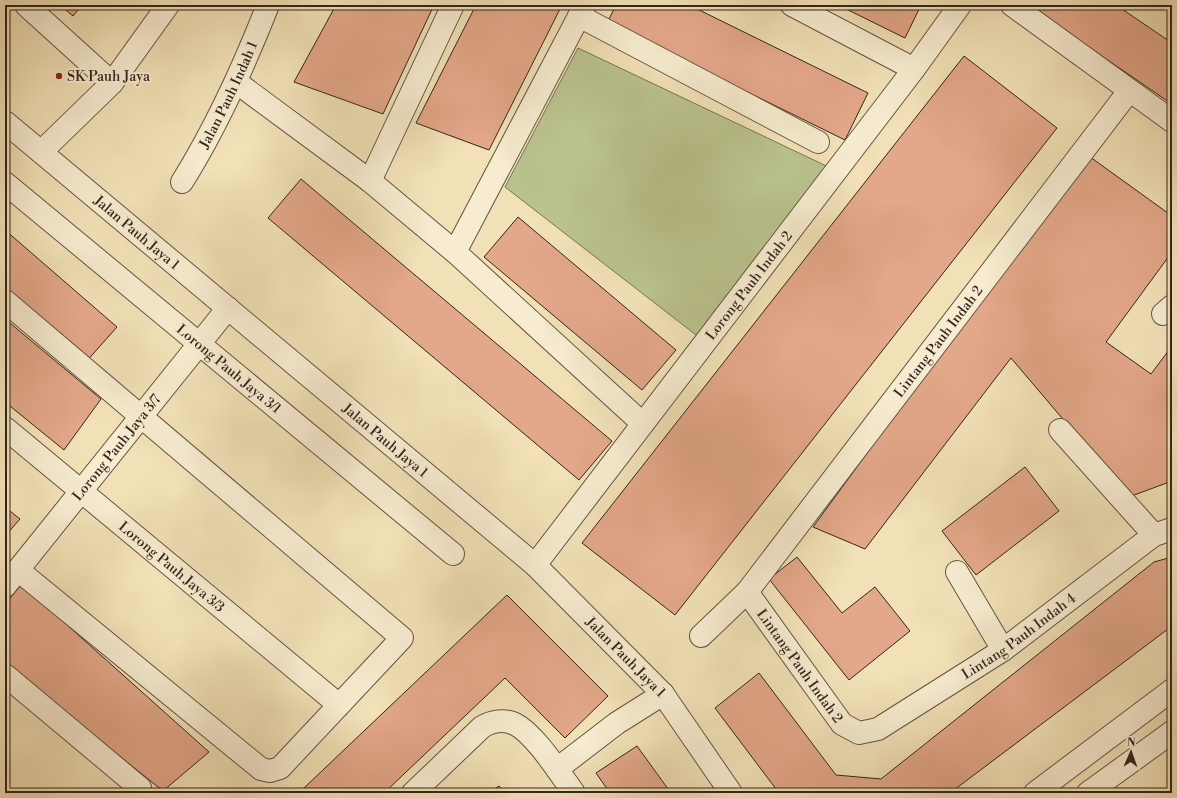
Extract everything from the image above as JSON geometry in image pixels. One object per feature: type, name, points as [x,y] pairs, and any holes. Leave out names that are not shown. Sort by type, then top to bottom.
[{"type":"street","points":[[26,5],[112,82]]},
{"type":"street","points":[[41,152],[112,82],[168,5]]},
{"type":"street","name":"Jalan Pauh Indah 1","points":[[182,182],[202,151],[236,82],[268,5]]},
{"type":"street","points":[[370,181],[453,5]]},
{"type":"street","points":[[792,5],[914,69]]},
{"type":"street","name":"Lorong Pauh Indah 2","points":[[535,565],[914,69],[960,5]]},
{"type":"street","points":[[1012,5],[1128,91],[1172,121]]},
{"type":"street","points":[[455,252],[582,11],[818,142]]},
{"type":"street","points":[[236,82],[370,181],[455,252],[642,423]]},
{"type":"street","name":"Lintang Pauh Indah 2","points":[[701,636],[747,592],[1128,91]]},
{"type":"street","name":"Jalan Pauh Jaya 1","points":[[5,122],[535,565],[663,694],[731,793]]},
{"type":"street","name":"Lorong Pauh Jaya 3/1","points":[[5,183],[453,554]]},
{"type":"street","points":[[5,301],[402,638],[280,768],[270,771],[261,769],[12,578]]},
{"type":"street","name":"Lorong Pauh Jaya 3/7","points":[[12,578],[228,308]]},
{"type":"street","points":[[1060,430],[1163,532]]},
{"type":"street","name":"Lorong Pauh Jaya 3/3","points":[[6,431],[81,491],[339,705]]},
{"type":"street","name":"Lintang Pauh Indah 4","points":[[860,733],[878,729],[1002,650],[1163,532]]},
{"type":"street","points":[[957,572],[1002,650]]},
{"type":"street","name":"Lintang Pauh Indah 2","points":[[747,592],[842,724],[860,733]]},
{"type":"street","points":[[5,675],[140,788]]},
{"type":"street","points":[[1035,793],[1172,690]]},
{"type":"street","points":[[557,769],[617,723],[663,694]]},
{"type":"street","points":[[413,793],[482,727],[491,721],[514,724],[528,734],[557,769],[574,793]]},
{"type":"street","points":[[1088,793],[1172,732]]},
{"type":"green space","points":[[578,48],[839,172],[709,345],[505,187]]},
{"type":"building","points":[[60,5],[82,5],[73,16]]},
{"type":"building","points":[[336,5],[434,5],[383,114],[294,82]]},
{"type":"building","points":[[476,5],[562,5],[489,150],[416,123]]},
{"type":"building","points":[[616,5],[689,5],[868,93],[845,140],[607,23]]},
{"type":"building","points":[[838,5],[921,5],[905,38]]},
{"type":"building","points":[[1031,5],[1116,5],[1172,43],[1172,104],[1030,7]]},
{"type":"building","points":[[964,56],[1057,128],[675,615],[582,543]]},
{"type":"building","points":[[1086,154],[1172,216],[1172,252],[1106,342],[1151,374],[1172,346],[1172,481],[1129,497],[1011,358],[865,549],[813,527]]},
{"type":"building","points":[[301,179],[612,441],[579,480],[268,218]]},
{"type":"building","points":[[518,217],[676,350],[642,390],[484,257]]},
{"type":"building","points":[[5,230],[117,327],[85,363],[5,294]]},
{"type":"building","points":[[5,319],[101,399],[64,450],[5,402]]},
{"type":"building","points":[[1025,467],[1059,511],[976,575],[942,531]]},
{"type":"building","points":[[5,507],[20,519],[5,536]]},
{"type":"building","points":[[797,557],[842,613],[875,587],[910,631],[849,680],[769,579]]},
{"type":"building","points":[[1172,557],[1172,626],[950,793],[779,793],[715,708],[759,673],[836,775],[881,779],[1154,562]]},
{"type":"building","points":[[22,584],[209,752],[163,791],[5,664],[5,604]]},
{"type":"building","points":[[507,595],[608,696],[565,738],[505,678],[384,793],[290,793],[304,788]]},
{"type":"building","points":[[637,746],[671,793],[610,793],[596,773]]},
{"type":"building","points":[[499,786],[504,793],[488,793]]},
{"type":"place","name":"SK Pauh Jaya","points":[[59,76]]}]
